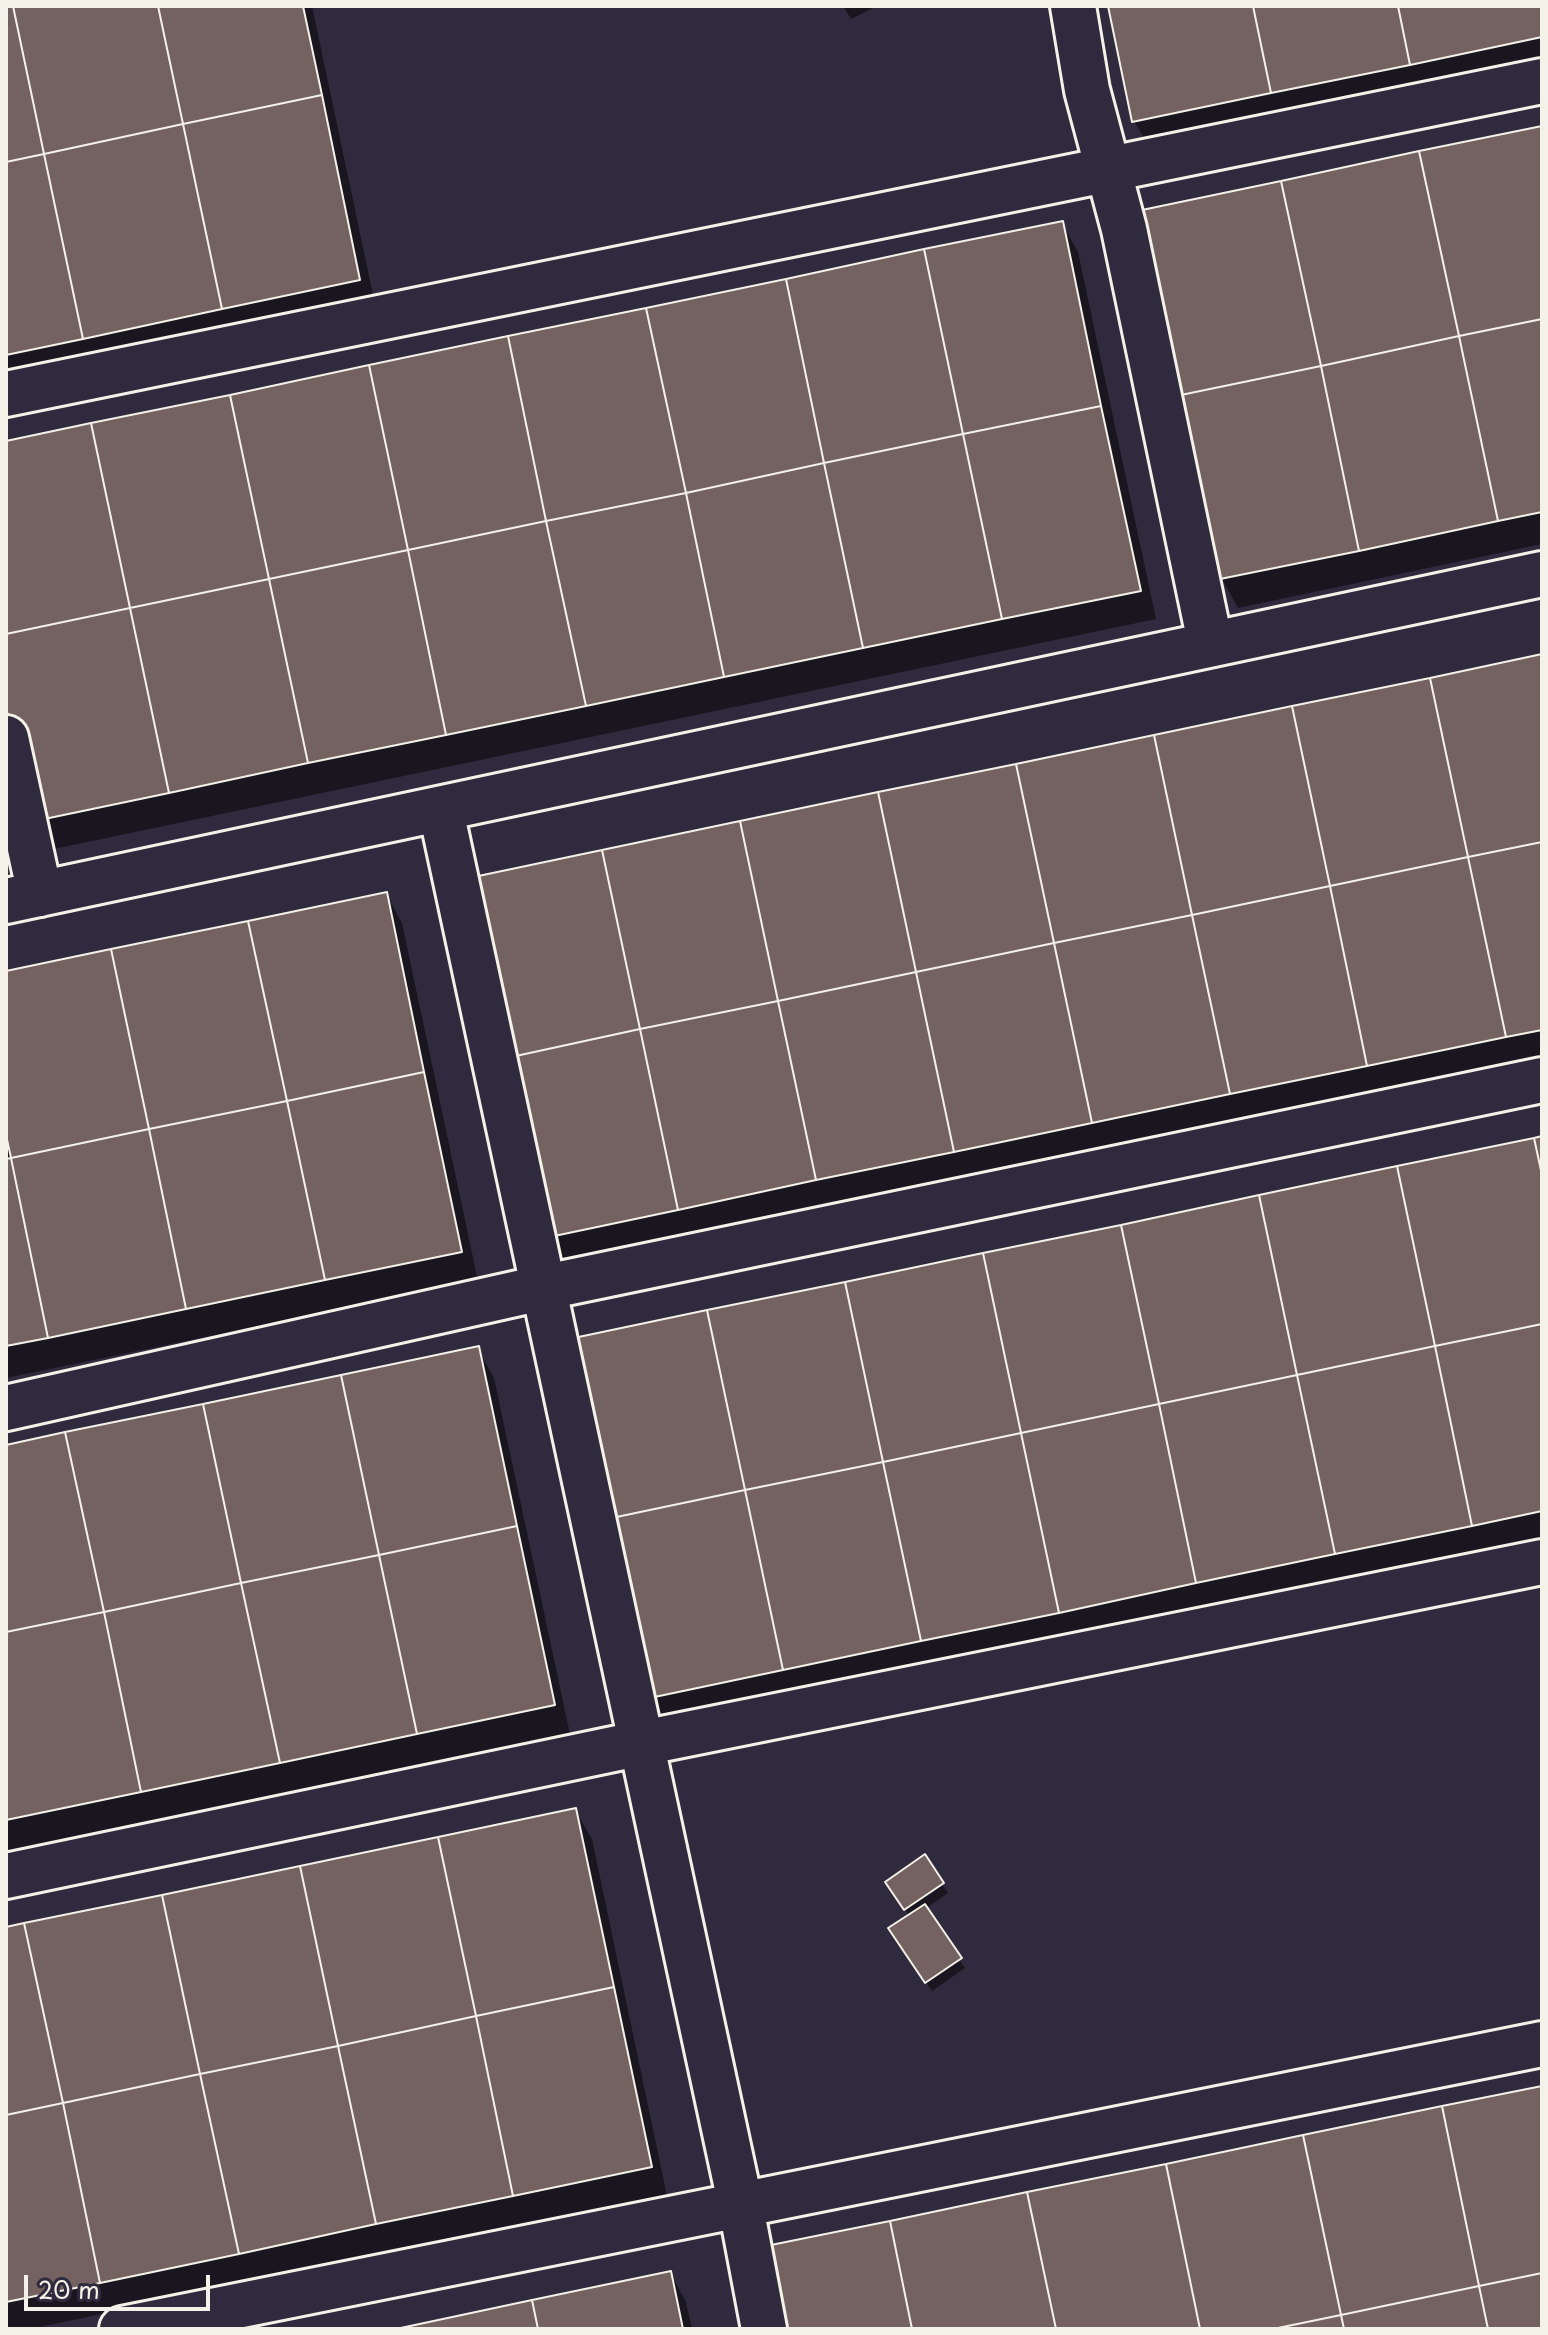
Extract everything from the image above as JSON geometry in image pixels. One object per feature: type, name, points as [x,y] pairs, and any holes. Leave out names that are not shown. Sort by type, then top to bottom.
[{"type":"street","points":[[1073,6],[1087,90],[1124,229],[1210,642]]},
{"type":"street","points":[[6,394],[1542,81]]},
{"type":"street","points":[[6,738],[23,897],[441,811],[1210,642],[1542,574]]},
{"type":"street","points":[[441,811],[541,1288],[740,2202],[764,2329]]},
{"type":"street","points":[[6,1408],[541,1288],[1542,1080]]},
{"type":"street","points":[[6,1876],[642,1743],[1542,1562]]},
{"type":"street","points":[[122,2329],[740,2202],[1542,2044]]},
{"type":"building","points":[[6,6],[13,6],[44,154],[6,162]]},
{"type":"building","points":[[13,6],[158,6],[183,124],[44,154]]},
{"type":"building","points":[[158,6],[303,6],[322,95],[183,124]]},
{"type":"building","points":[[1108,6],[1253,6],[1271,93],[1132,122]]},
{"type":"building","points":[[1253,6],[1398,6],[1410,65],[1271,93]]},
{"type":"building","points":[[1398,6],[1542,6],[1542,37],[1410,65]]},
{"type":"building","points":[[322,95],[360,280],[222,309],[183,124]]},
{"type":"building","points":[[183,124],[222,309],[83,339],[44,154]]},
{"type":"building","points":[[1542,126],[1542,319],[1459,336],[1419,151]]},
{"type":"building","points":[[1419,151],[1459,336],[1321,366],[1281,181]]},
{"type":"building","points":[[44,154],[83,339],[6,355],[6,162]]},
{"type":"building","points":[[1281,181],[1321,366],[1181,395],[1142,210]]},
{"type":"building","points":[[1063,221],[1101,406],[963,434],[924,249]]},
{"type":"building","points":[[924,249],[963,434],[824,463],[786,279]]},
{"type":"building","points":[[786,279],[824,463],[686,493],[646,308]]},
{"type":"building","points":[[646,308],[686,493],[546,521],[508,336]]},
{"type":"building","points":[[1542,319],[1542,512],[1498,521],[1459,336]]},
{"type":"building","points":[[508,336],[546,521],[408,550],[369,365]]},
{"type":"building","points":[[1459,336],[1498,521],[1359,551],[1321,366]]},
{"type":"building","points":[[369,365],[408,550],[269,579],[230,395]]},
{"type":"building","points":[[1321,366],[1359,551],[1220,579],[1181,395]]},
{"type":"building","points":[[230,395],[269,579],[130,608],[91,423]]},
{"type":"building","points":[[1101,406],[1141,591],[1002,619],[963,434]]},
{"type":"building","points":[[91,423],[130,608],[6,634],[6,441]]},
{"type":"building","points":[[963,434],[1002,619],[863,648],[824,463]]},
{"type":"building","points":[[824,463],[863,648],[724,677],[686,493]]},
{"type":"building","points":[[686,493],[724,677],[586,706],[546,521]]},
{"type":"building","points":[[546,521],[586,706],[446,735],[408,550]]},
{"type":"building","points":[[408,550],[446,735],[308,763],[269,579]]},
{"type":"building","points":[[269,579],[308,763],[169,793],[130,608]]},
{"type":"building","points":[[130,608],[169,793],[30,822],[6,707],[6,634]]},
{"type":"building","points":[[1542,654],[1542,842],[1468,857],[1430,678]]},
{"type":"building","points":[[1430,678],[1468,857],[1330,886],[1292,706]]},
{"type":"building","points":[[1292,706],[1330,886],[1192,915],[1154,735]]},
{"type":"building","points":[[1154,735],[1192,915],[1054,943],[1016,764]]},
{"type":"building","points":[[1016,764],[1054,943],[916,972],[878,792]]},
{"type":"building","points":[[878,792],[916,972],[778,1001],[740,821]]},
{"type":"building","points":[[740,821],[778,1001],[640,1029],[602,850]]},
{"type":"building","points":[[1542,842],[1542,1030],[1506,1037],[1468,857]]},
{"type":"building","points":[[602,850],[640,1029],[502,1059],[464,879]]},
{"type":"building","points":[[1468,857],[1506,1037],[1367,1066],[1330,886]]},
{"type":"building","points":[[1330,886],[1367,1066],[1230,1094],[1192,915]]},
{"type":"building","points":[[387,892],[424,1072],[287,1101],[248,921]]},
{"type":"building","points":[[1192,915],[1230,1094],[1092,1123],[1054,943]]},
{"type":"building","points":[[248,921],[287,1101],[149,1129],[111,949]]},
{"type":"building","points":[[1054,943],[1092,1123],[954,1152],[916,972]]},
{"type":"building","points":[[111,949],[149,1129],[11,1158],[6,1135],[6,971]]},
{"type":"building","points":[[916,972],[954,1152],[816,1180],[778,1001]]},
{"type":"building","points":[[778,1001],[816,1180],[678,1210],[640,1029]]},
{"type":"building","points":[[640,1029],[678,1210],[540,1239],[502,1059]]},
{"type":"building","points":[[424,1072],[462,1252],[325,1280],[287,1101]]},
{"type":"building","points":[[287,1101],[325,1280],[186,1309],[149,1129]]},
{"type":"building","points":[[149,1129],[186,1309],[48,1338],[11,1158]]},
{"type":"building","points":[[1542,1136],[1542,1175],[1534,1138]]},
{"type":"building","points":[[1534,1138],[1542,1175],[1542,1324],[1435,1346],[1397,1166]]},
{"type":"building","points":[[11,1158],[48,1338],[6,1346],[6,1159]]},
{"type":"building","points":[[1397,1166],[1435,1346],[1297,1375],[1259,1195]]},
{"type":"building","points":[[1259,1195],[1297,1375],[1159,1404],[1121,1225]]},
{"type":"building","points":[[1121,1225],[1159,1404],[1021,1433],[983,1253]]},
{"type":"building","points":[[983,1253],[1021,1433],[883,1462],[845,1282]]},
{"type":"building","points":[[845,1282],[883,1462],[745,1490],[707,1310]]},
{"type":"building","points":[[707,1310],[745,1490],[607,1519],[569,1339]]},
{"type":"building","points":[[1542,1324],[1542,1511],[1472,1526],[1435,1346]]},
{"type":"building","points":[[479,1346],[517,1526],[379,1555],[341,1375]]},
{"type":"building","points":[[1435,1346],[1472,1526],[1335,1554],[1297,1375]]},
{"type":"building","points":[[341,1375],[379,1555],[241,1583],[203,1404]]},
{"type":"building","points":[[1297,1375],[1335,1554],[1196,1583],[1159,1404]]},
{"type":"building","points":[[203,1404],[241,1583],[104,1612],[65,1432]]},
{"type":"building","points":[[1159,1404],[1196,1583],[1059,1613],[1021,1433]]},
{"type":"building","points":[[65,1432],[104,1612],[6,1632],[6,1445]]},
{"type":"building","points":[[1021,1433],[1059,1613],[921,1641],[883,1462]]},
{"type":"building","points":[[883,1462],[921,1641],[783,1670],[745,1490]]},
{"type":"building","points":[[745,1490],[783,1670],[645,1699],[607,1519]]},
{"type":"building","points":[[517,1526],[555,1705],[417,1734],[379,1555]]},
{"type":"building","points":[[379,1555],[417,1734],[280,1763],[241,1583]]},
{"type":"building","points":[[241,1583],[280,1763],[141,1792],[104,1612]]},
{"type":"building","points":[[104,1612],[141,1792],[6,1820],[6,1632]]},
{"type":"building","points":[[576,1808],[614,1987],[476,2016],[438,1837]]},
{"type":"building","points":[[438,1837],[476,2016],[338,2046],[300,1866]]},
{"type":"building","points":[[925,1854],[944,1883],[904,1910],[885,1882]]},
{"type":"building","points":[[300,1866],[338,2046],[200,2074],[162,1895]]},
{"type":"building","points":[[162,1895],[200,2074],[63,2103],[24,1923]]},
{"type":"building","points":[[925,1904],[962,1958],[925,1983],[888,1928]]},
{"type":"building","points":[[24,1923],[63,2103],[6,2115],[6,1927]]},
{"type":"building","points":[[614,1987],[652,2167],[513,2196],[476,2016]]},
{"type":"building","points":[[476,2016],[513,2196],[376,2224],[338,2046]]},
{"type":"building","points":[[338,2046],[376,2224],[239,2254],[200,2074]]},
{"type":"building","points":[[200,2074],[239,2254],[100,2283],[63,2103]]},
{"type":"building","points":[[1542,2086],[1542,2273],[1479,2286],[1442,2106]]},
{"type":"building","points":[[63,2103],[100,2283],[6,2302],[6,2115]]},
{"type":"building","points":[[1442,2106],[1479,2286],[1341,2315],[1303,2135]]},
{"type":"building","points":[[1303,2135],[1341,2315],[1273,2329],[1200,2329],[1166,2164]]},
{"type":"building","points":[[1166,2164],[1200,2329],[1056,2329],[1027,2192]]},
{"type":"building","points":[[1027,2192],[1056,2329],[912,2329],[890,2221]]},
{"type":"building","points":[[890,2221],[912,2329],[783,2329],[766,2246]]},
{"type":"building","points":[[671,2271],[683,2329],[538,2329],[532,2300]]},
{"type":"building","points":[[1542,2273],[1542,2329],[1488,2329],[1479,2286]]},
{"type":"building","points":[[1479,2286],[1488,2329],[1344,2329],[1341,2315]]},
{"type":"building","points":[[532,2300],[538,2329],[396,2329]]},
{"type":"building","points":[[1341,2315],[1344,2329],[1273,2329]]}]
